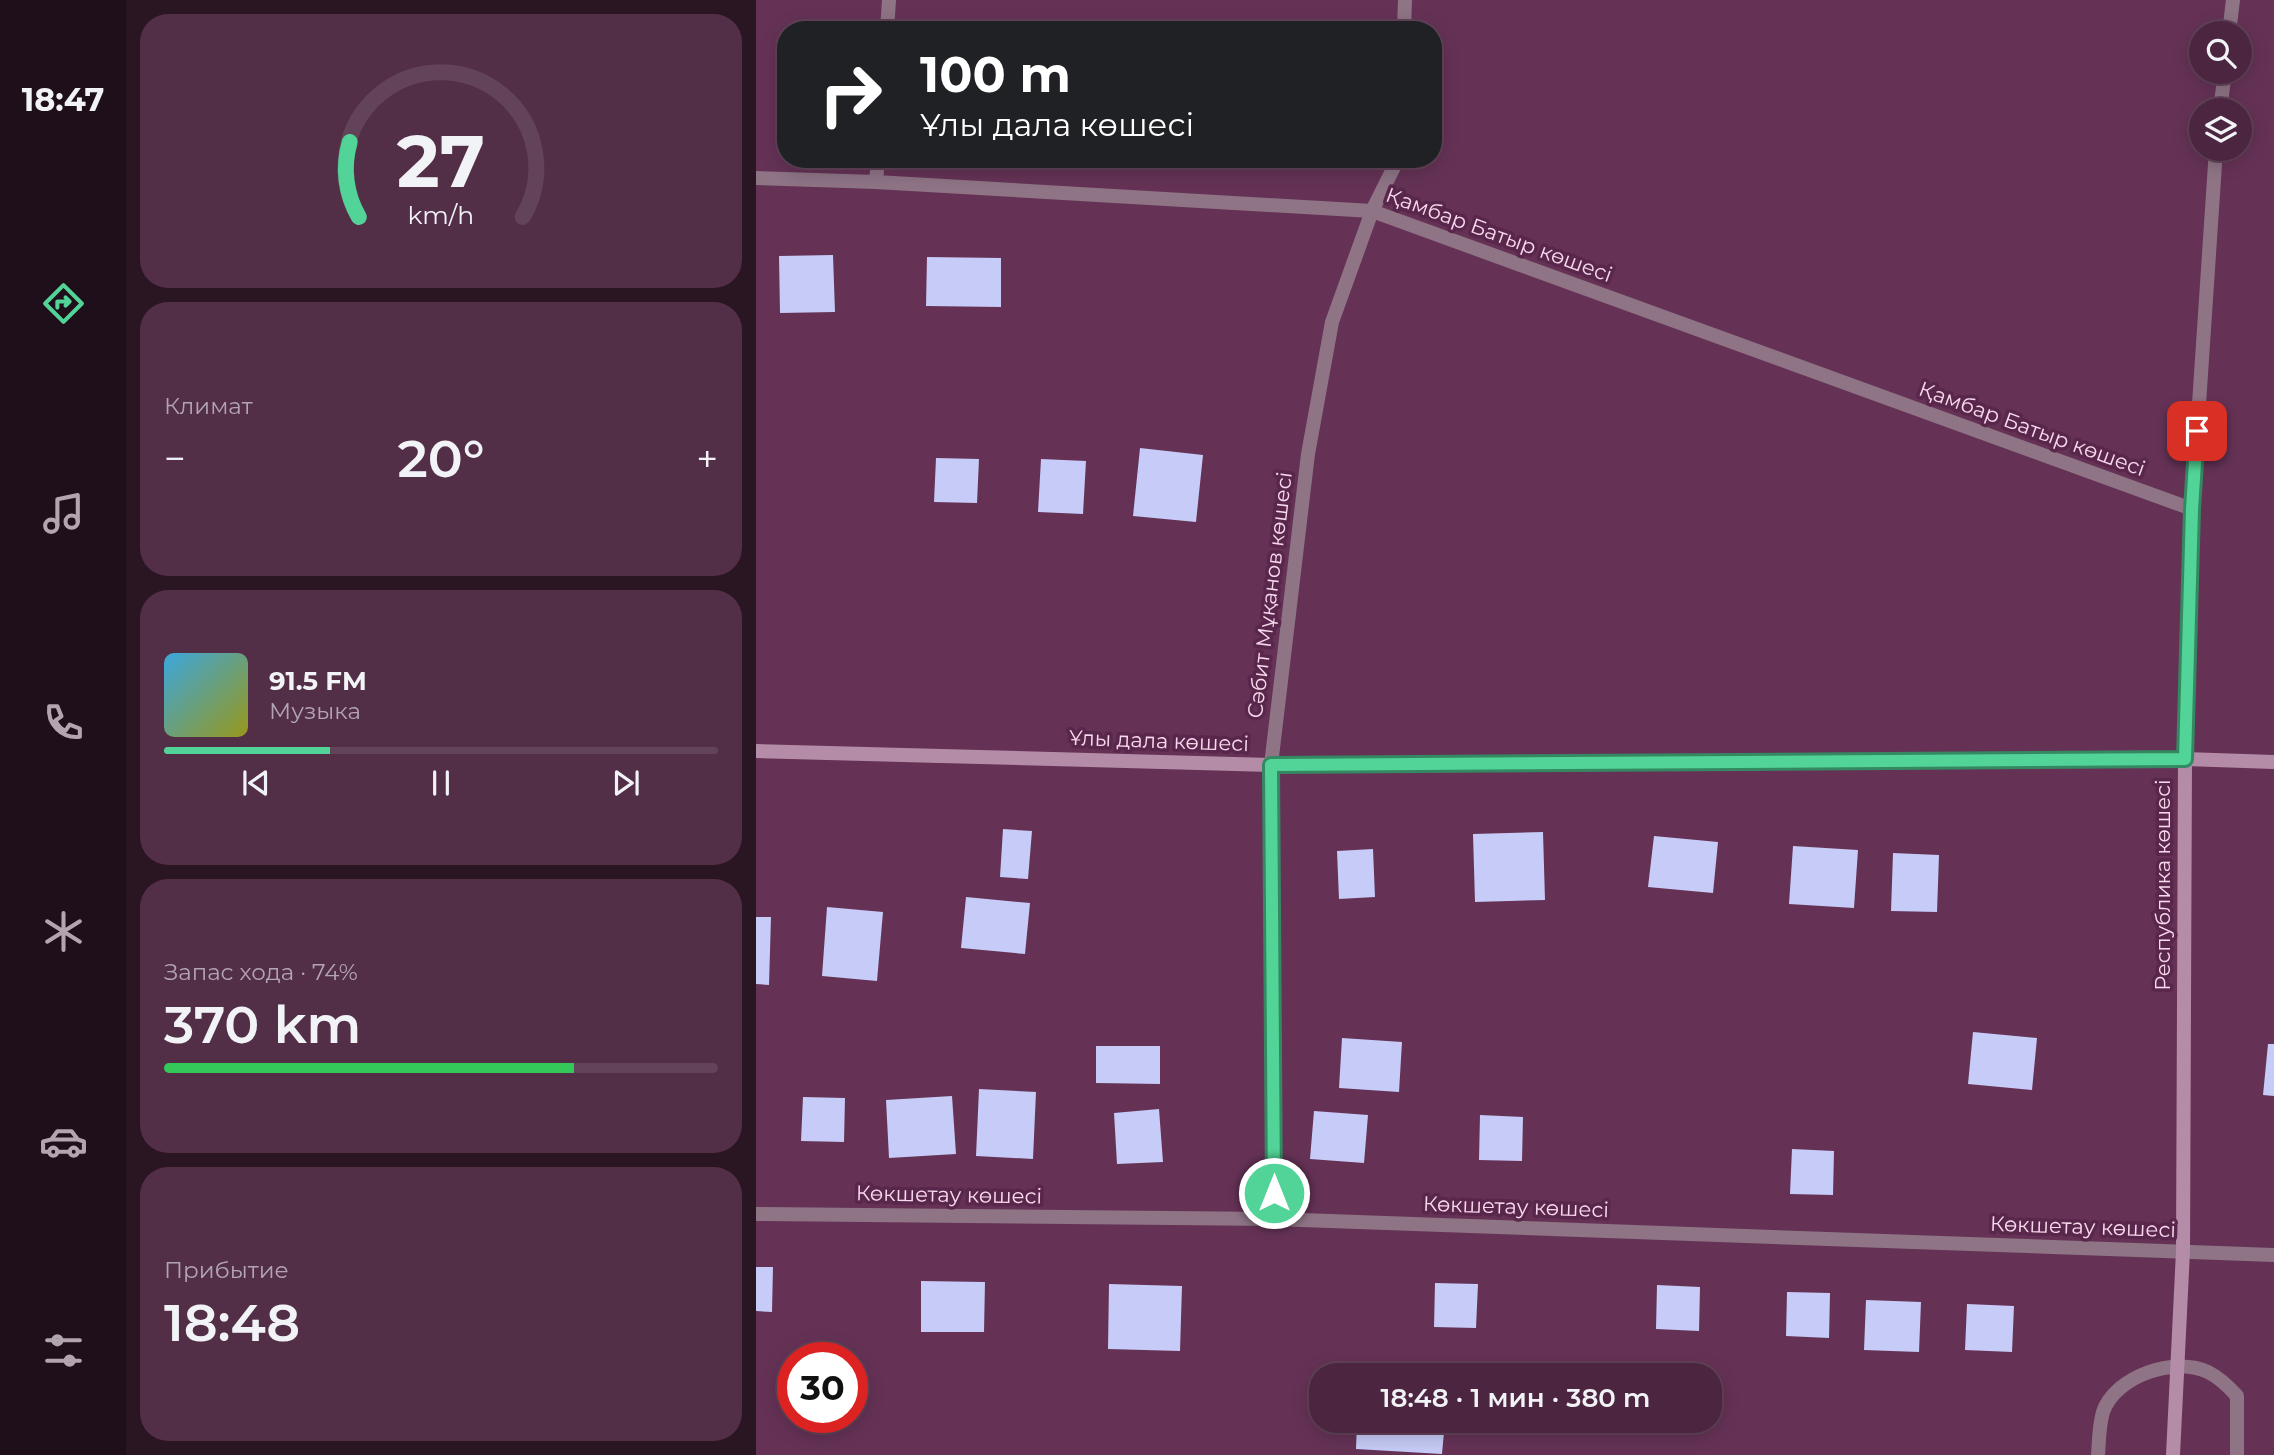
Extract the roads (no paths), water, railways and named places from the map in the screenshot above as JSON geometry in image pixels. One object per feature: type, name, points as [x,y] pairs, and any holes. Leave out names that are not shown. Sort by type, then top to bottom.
[{"type":"street","points":[[888,21],[889,0]]},
{"type":"street","points":[[1404,21],[1405,0]]},
{"type":"street","points":[[2230,21],[2233,0]]},
{"type":"street","name":"Республика көшесі","points":[[2173,1455],[2183,1251],[2185,759],[2192,509],[2215,161]]},
{"type":"street","points":[[876,182],[877,168]]},
{"type":"street","name":"Сәбит Мұқанов көшесі","points":[[1274,1219],[1271,765],[1308,454],[1332,321],[1372,211],[1394,168]]},
{"type":"street","name":"Қамбар Батыр көшесі","points":[[756,178],[876,182],[1372,211],[2192,509]]},
{"type":"street","name":"Ұлы дала көшесі","points":[[756,751],[1271,765],[2185,759],[2274,762]]},
{"type":"street","name":"Көкшетау көшесі","points":[[756,1214],[1274,1219],[2274,1255]]},
{"type":"street","points":[[2098,1455],[2103,1412],[2116,1390],[2132,1378],[2176,1367],[2207,1371],[2226,1384],[2237,1396],[2237,1455]]}]
